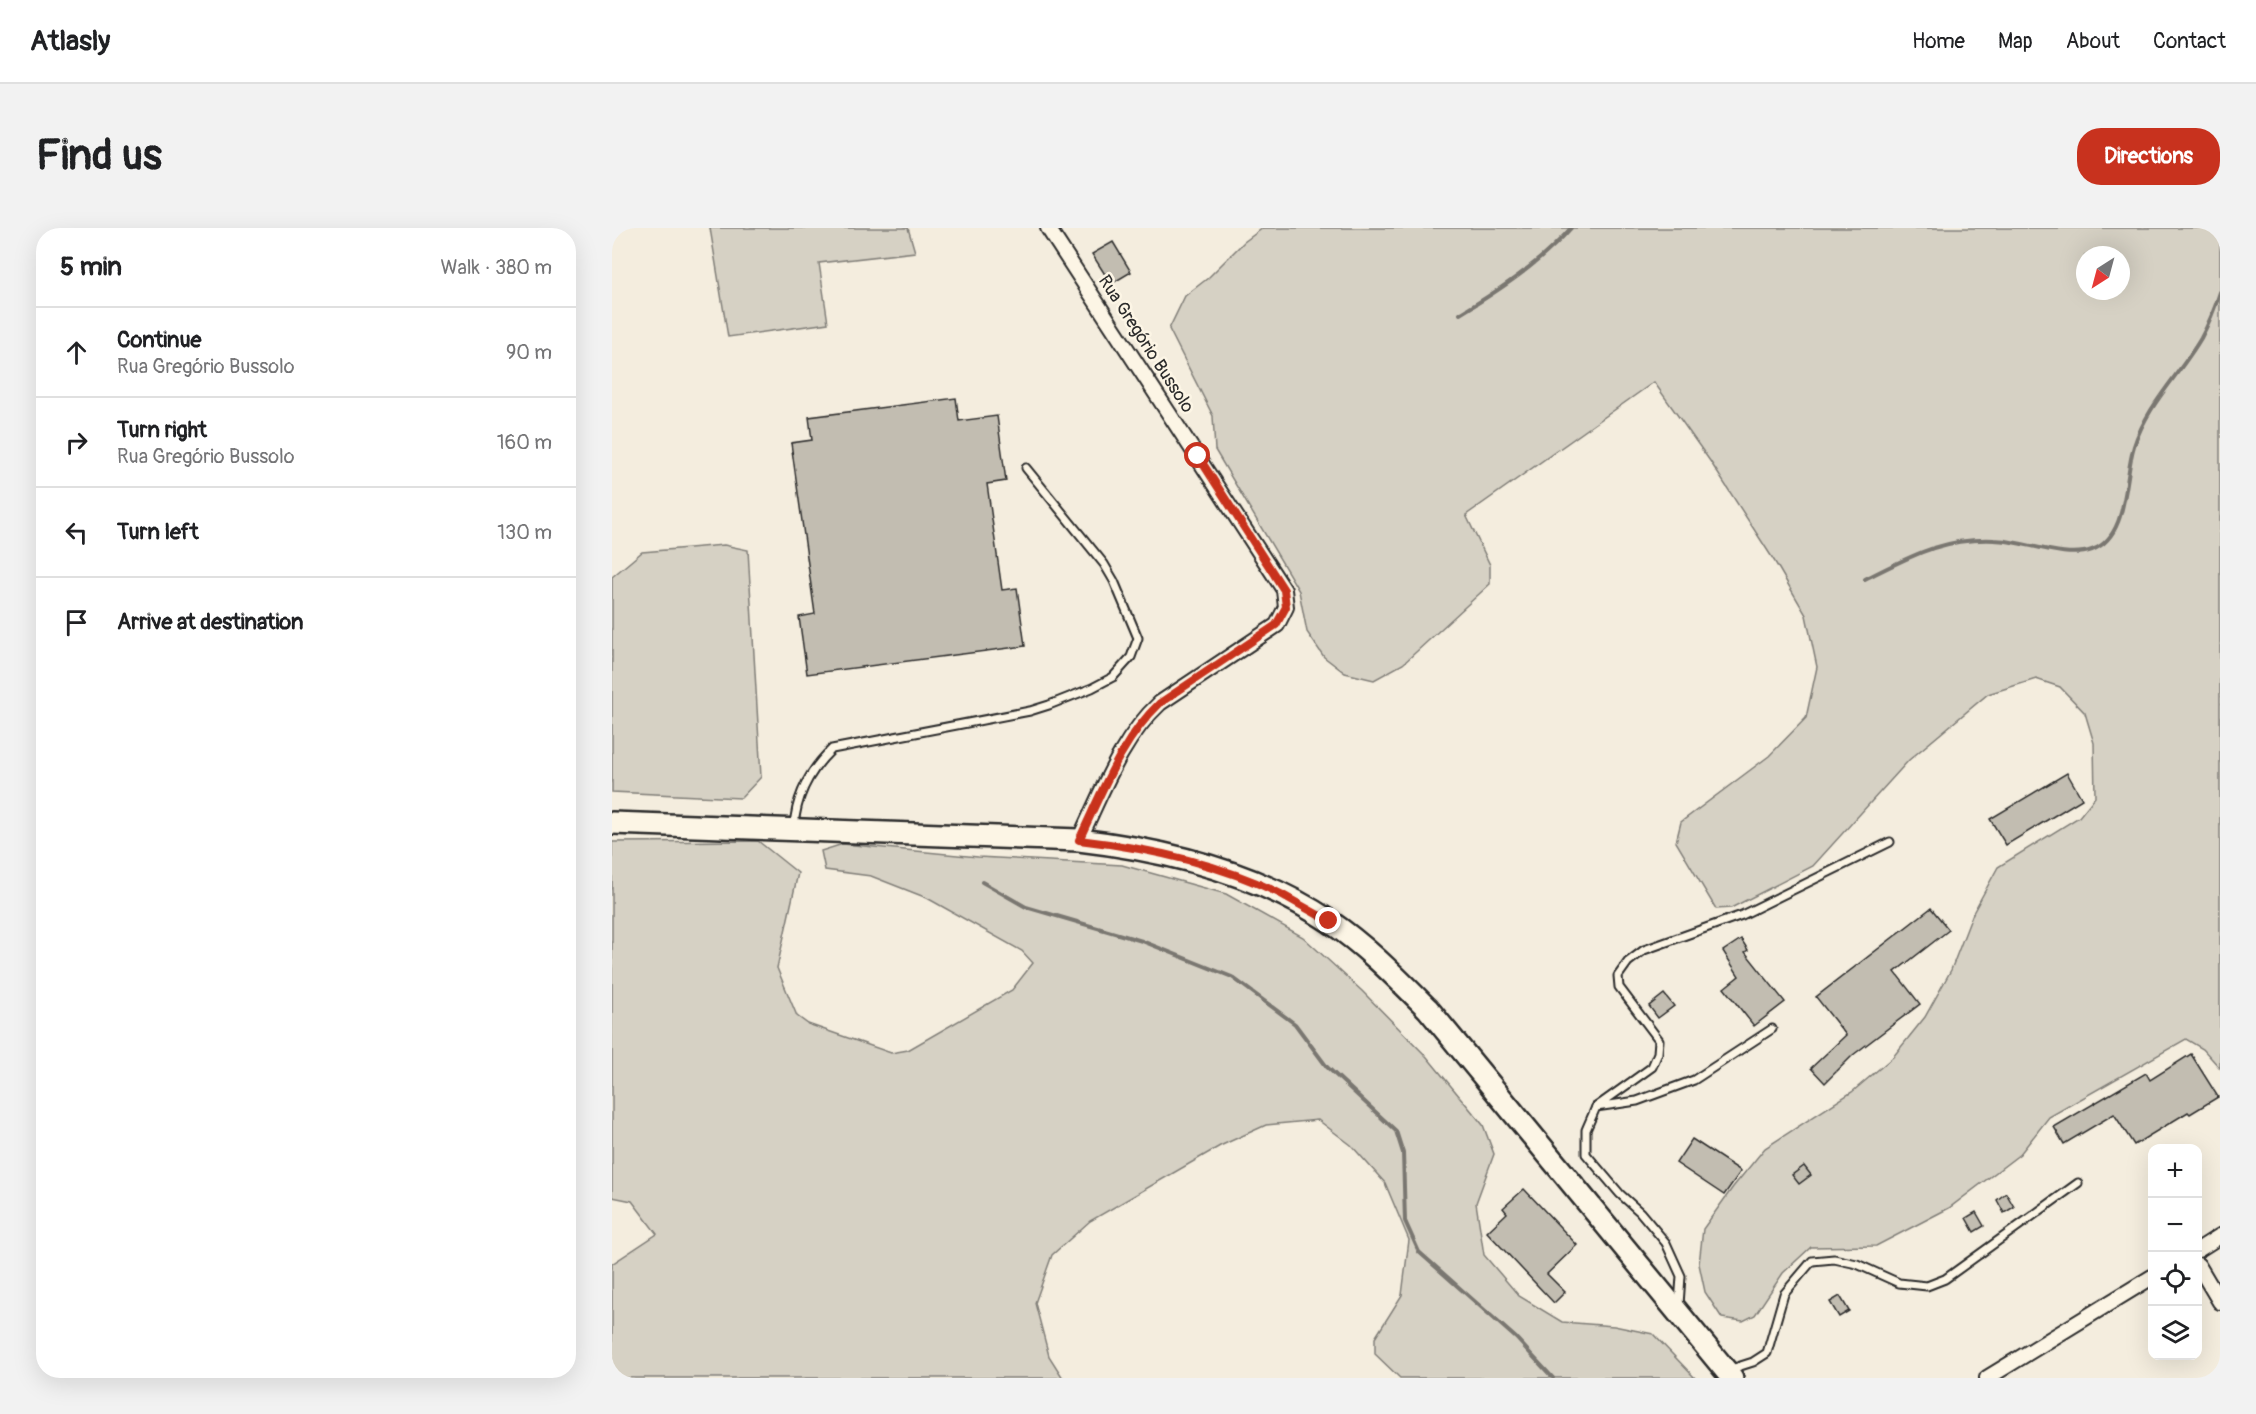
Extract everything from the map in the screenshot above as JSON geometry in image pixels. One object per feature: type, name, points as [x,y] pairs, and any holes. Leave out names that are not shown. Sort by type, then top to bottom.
[{"type":"main road","points":[[612,824],[1079,840],[1123,845],[1178,857],[1226,871],[1280,894],[1329,921],[1375,957],[1428,1009],[1729,1375]]},
{"type":"street","name":"Rua Gregório Bussolo","points":[[1048,228],[1284,590],[1286,607],[1276,625],[1160,703],[1144,719],[1121,753],[1079,840]]},
{"type":"street","points":[[2202,1247],[2220,1236]]},
{"type":"street","points":[[2202,1272],[2220,1302]]},
{"type":"street","points":[[1987,1378],[2148,1279]]},
{"type":"lane","points":[[794,830],[797,805],[806,781],[821,759],[832,749],[1039,708],[1092,688],[1113,677],[1131,657],[1138,638],[1114,581],[1104,564],[1026,468]]},
{"type":"lane","points":[[1678,1313],[1681,1276],[1666,1243],[1586,1154],[1586,1130],[1596,1107],[1652,1067],[1658,1053],[1659,1040],[1619,987],[1618,976],[1628,962],[1644,950],[1742,915],[1890,842]]},
{"type":"lane","points":[[1596,1107],[1637,1101],[1694,1080],[1772,1029]]},
{"type":"lane","points":[[1729,1375],[1767,1353],[1784,1294],[1812,1261],[1834,1259],[1857,1264],[1899,1283],[1927,1286],[1945,1279],[2078,1183]]},
{"type":"shaded area","points":[[710,228],[908,228],[915,252],[819,263],[828,323],[728,337]]},
{"type":"shaded area","points":[[1263,228],[2220,228],[2220,1068],[2203,1049],[2186,1039],[2049,1117],[2020,1154],[1949,1208],[1876,1246],[1811,1247],[1783,1273],[1755,1315],[1743,1321],[1722,1318],[1705,1292],[1699,1264],[1703,1229],[1765,1148],[1852,1092],[1893,1057],[1925,1017],[1951,970],[1973,913],[1998,867],[2079,817],[2095,797],[2094,743],[2085,713],[2060,687],[2036,679],[1988,694],[1909,760],[1813,866],[1731,908],[1716,909],[1676,842],[1681,822],[1769,756],[1806,718],[1817,667],[1806,615],[1710,461],[1654,382],[1466,515],[1490,565],[1490,584],[1403,664],[1374,680],[1345,673],[1324,657],[1307,632],[1299,591],[1215,450],[1213,416],[1169,329],[1185,296],[1208,278],[1244,242]]},
{"type":"shaded area","points":[[724,545],[748,550],[761,777],[741,798],[612,792],[612,577],[642,552]]},
{"type":"shaded area","points":[[758,841],[798,873],[777,968],[797,1016],[808,1024],[891,1053],[908,1050],[1012,990],[1033,963],[1022,951],[927,898],[871,876],[825,870],[821,851],[843,844],[978,857],[1122,865],[1226,894],[1303,937],[1362,991],[1427,1057],[1483,1125],[1494,1154],[1476,1203],[1484,1255],[1519,1296],[1562,1322],[1614,1326],[1653,1334],[1695,1378],[1400,1378],[1375,1354],[1375,1338],[1402,1295],[1409,1240],[1385,1183],[1351,1145],[1318,1120],[1266,1125],[1220,1146],[1090,1221],[1052,1255],[1035,1303],[1049,1356],[1063,1378],[612,1378],[612,1264],[657,1234],[632,1201],[612,1197],[612,842]]},
{"type":"building","points":[[1113,242],[1131,272],[1111,284],[1092,254]]},
{"type":"building","points":[[956,398],[959,421],[997,416],[1006,481],[987,484],[1002,590],[1017,588],[1025,646],[807,674],[799,617],[815,614],[791,443],[812,440],[809,417]]},
{"type":"building","points":[[2067,773],[2082,799],[2006,845],[1990,819]]},
{"type":"building","points":[[1931,908],[1949,930],[1895,972],[1920,1004],[1853,1055],[1825,1083],[1811,1068],[1846,1035],[1816,997]]},
{"type":"building","points":[[1741,939],[1748,950],[1745,952],[1785,1002],[1754,1026],[1724,988],[1739,976],[1723,951]]},
{"type":"building","points":[[1664,994],[1674,1006],[1658,1018],[1649,1006]]},
{"type":"building","points":[[2191,1054],[2218,1097],[2190,1114],[2188,1112],[2134,1145],[2114,1114],[2064,1144],[2054,1127],[2146,1073],[2150,1080]]},
{"type":"building","points":[[1692,1139],[1741,1171],[1724,1195],[1676,1163]]},
{"type":"building","points":[[1804,1166],[1811,1175],[1799,1184],[1792,1175]]},
{"type":"building","points":[[1524,1189],[1577,1245],[1547,1274],[1565,1292],[1554,1303],[1487,1232],[1507,1213],[1503,1208]]},
{"type":"building","points":[[2006,1193],[2014,1207],[2004,1213],[1997,1200]]},
{"type":"building","points":[[1976,1212],[1984,1226],[1974,1232],[1966,1218]]},
{"type":"building","points":[[1840,1296],[1849,1311],[1839,1317],[1830,1302]]},
{"type":"waterway","points":[[1460,314],[1519,275],[1571,228]]},
{"type":"waterway","points":[[1865,579],[1926,550],[1958,542],[2005,541],[2069,553],[2092,550],[2104,543],[2113,533],[2119,520],[2134,446],[2140,431],[2155,403],[2201,338],[2220,292]]},
{"type":"waterway","points":[[982,882],[1026,907],[1142,941],[1232,977],[1295,1024],[1327,1067],[1396,1131],[1403,1153],[1405,1221],[1419,1252],[1516,1338],[1553,1378]]},
{"type":"route","points":[[1198,456],[1284,590],[1286,607],[1276,625],[1160,703],[1144,719],[1121,753],[1079,840],[1123,845],[1178,857],[1226,871],[1280,894],[1329,921]]}]
